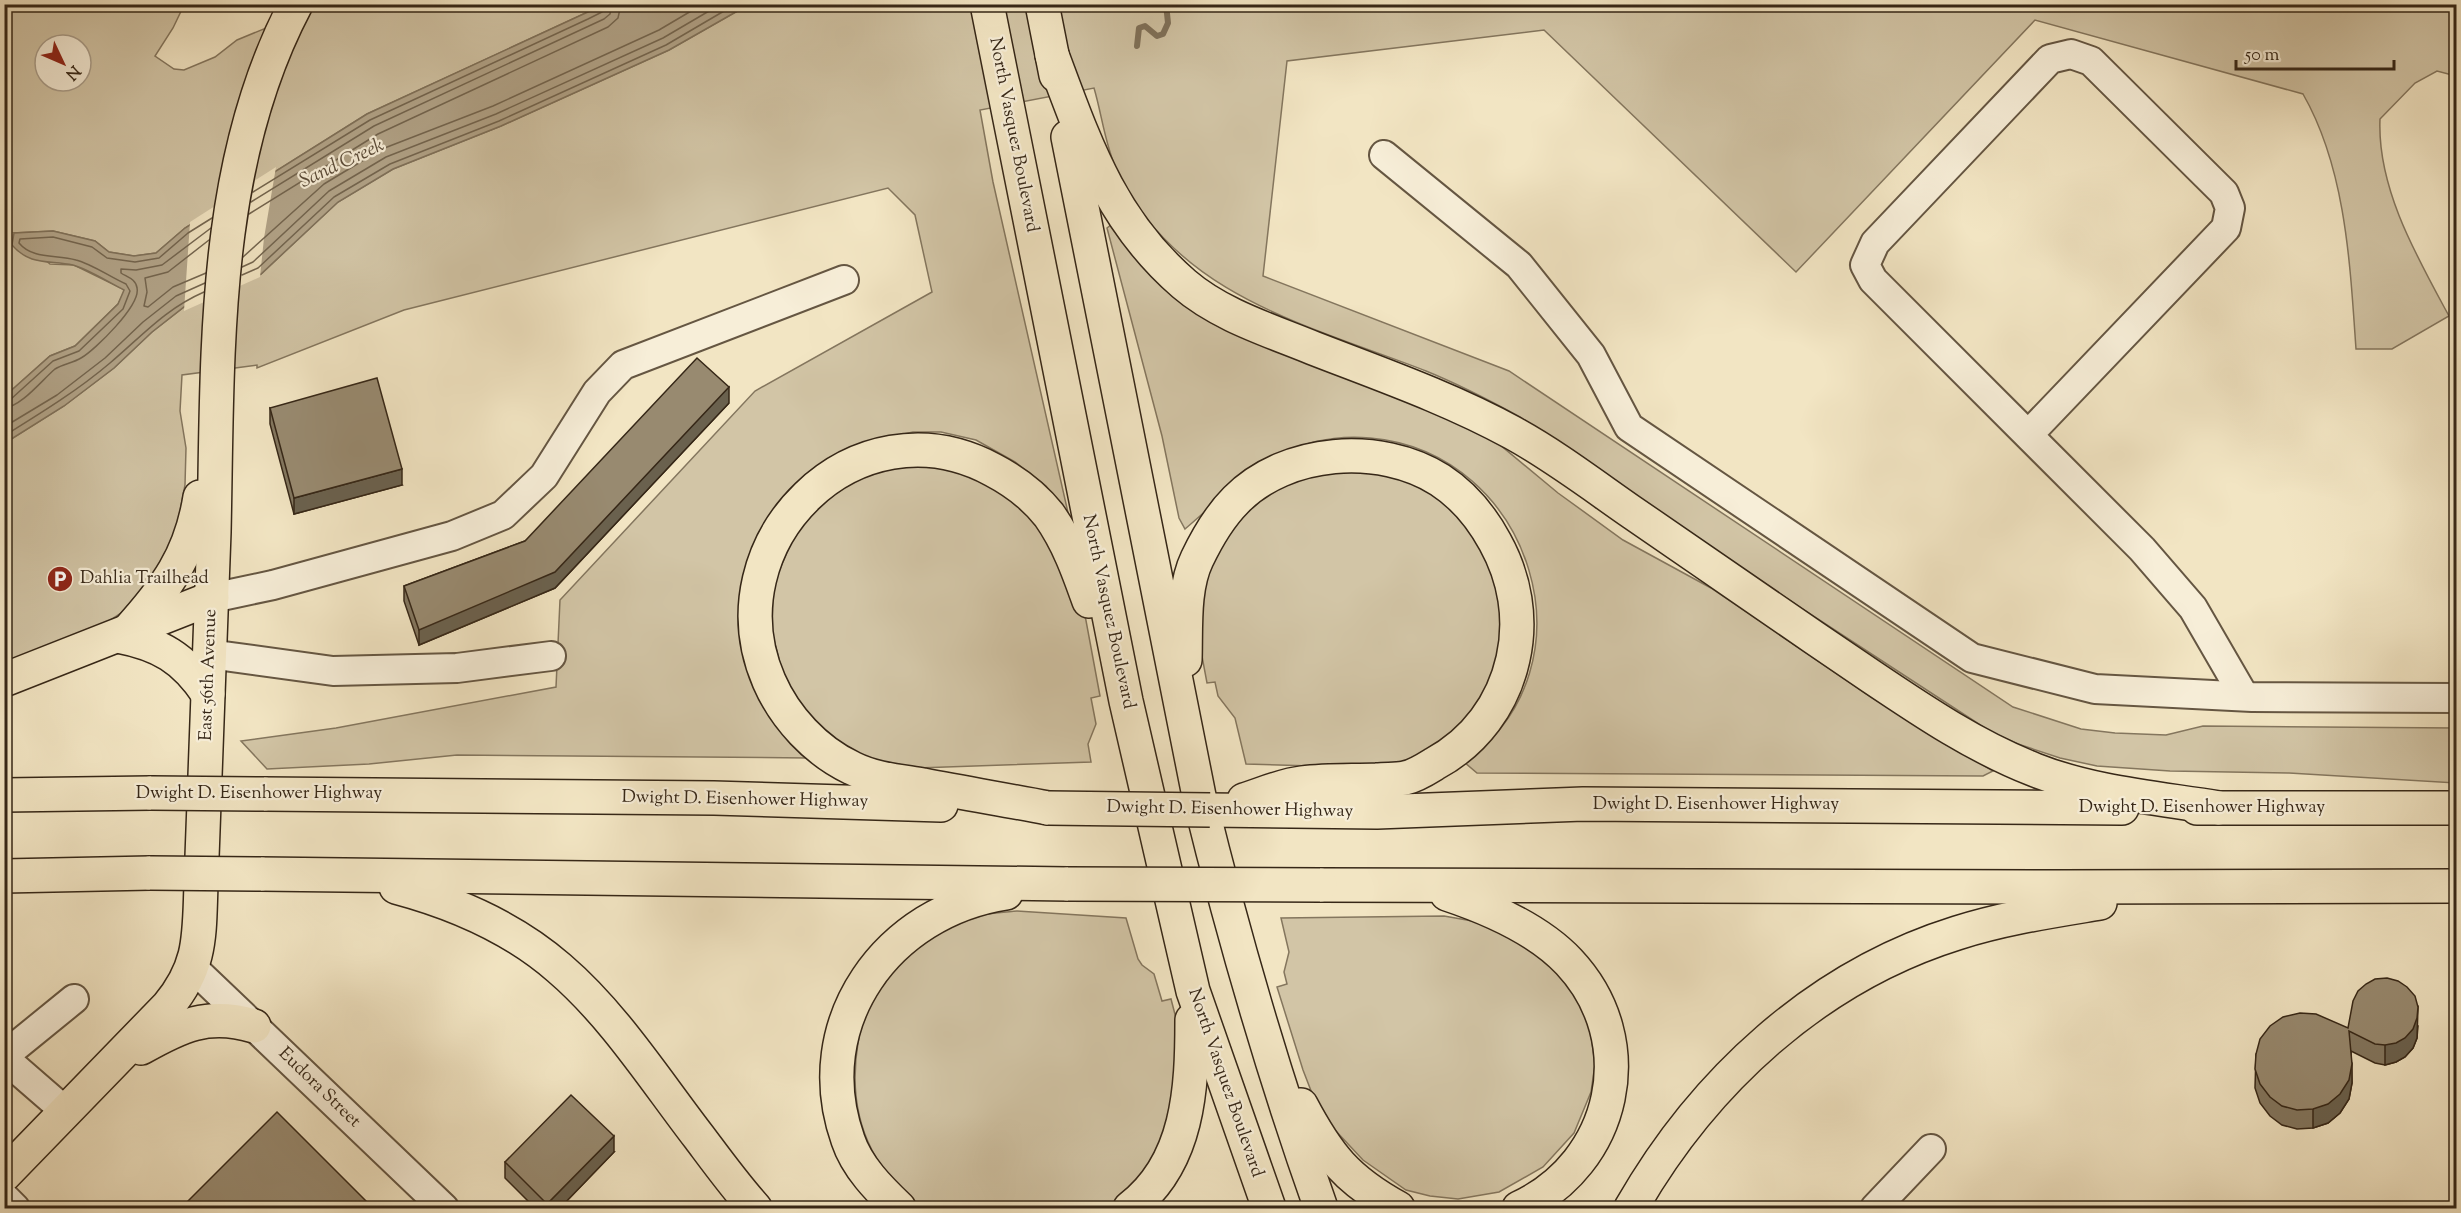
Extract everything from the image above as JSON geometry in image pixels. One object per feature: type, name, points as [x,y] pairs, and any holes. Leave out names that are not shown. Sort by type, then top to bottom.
[{"type":"main road","name":"North Vasquez Boulevard","points":[[987,4],[1126,701],[1192,991],[1269,1209]]},
{"type":"main road","points":[[1042,4],[1052,55],[1072,127],[1185,725],[1221,889],[1261,1027],[1321,1209]]},
{"type":"main road","name":"East 56th Avenue","points":[[4,1175],[168,1006],[180,992],[193,968],[199,921],[212,598],[217,388],[228,229],[238,164],[259,93],[292,11]]},
{"type":"main road","points":[[1072,127],[1087,150],[1103,184],[1126,220],[1176,276],[1202,298],[1260,327],[1423,390],[1513,434],[1859,668],[1972,741],[2016,762],[2085,786],[2219,808]]},
{"type":"main road","points":[[123,634],[147,612],[171,579],[193,532],[217,388]]},
{"type":"main road","points":[[1048,808],[870,775],[837,760],[820,748],[794,722],[773,691],[766,675],[759,654],[754,621],[759,580],[765,560],[774,540],[792,513],[828,478],[864,459],[898,450],[915,448],[954,453],[975,460],[1004,476],[1035,500],[1048,514],[1067,543],[1126,701]]},
{"type":"main road","points":[[1185,725],[1186,621],[1192,574],[1197,560],[1220,519],[1236,500],[1268,476],[1306,461],[1345,456],[1368,457],[1402,463],[1423,471],[1453,490],[1479,516],[1510,573],[1517,613],[1517,634],[1510,674],[1498,703],[1484,723],[1454,751],[1436,763],[1405,778],[1304,797]]},
{"type":"main road","points":[[4,680],[212,598]]},
{"type":"main road","points":[[123,634],[144,641],[177,658],[188,668],[208,694]]},
{"type":"main road","name":"Dwight D. Eisenhower Highway","points":[[4,795],[151,793],[714,798],[1048,808],[1210,810],[1304,797],[1377,812],[1583,804],[2457,808]]},
{"type":"main road","points":[[4,876],[150,873],[336,874],[1422,887],[2457,886]]},
{"type":"main road","points":[[336,874],[421,894],[472,913],[518,938],[560,968],[614,1027],[755,1209]]},
{"type":"main road","points":[[899,1209],[862,1167],[848,1141],[838,1104],[837,1064],[843,1026],[856,995],[877,963],[905,936],[944,912],[991,896],[1068,884]]},
{"type":"main road","points":[[1422,887],[1477,904],[1508,918],[1535,935],[1568,961],[1590,988],[1604,1019],[1611,1048],[1612,1078],[1605,1114],[1589,1149],[1565,1178],[1535,1201],[1519,1209]]},
{"type":"main road","points":[[1631,1209],[1655,1166],[1690,1119],[1744,1060],[1781,1027],[1866,973],[1956,933],[1999,921],[2117,900],[2226,887]]},
{"type":"main road","points":[[1130,1209],[1147,1192],[1167,1164],[1183,1127],[1190,1096],[1192,1073],[1192,991]]},
{"type":"main road","points":[[106,1068],[189,1024],[220,1021],[254,1026]]},
{"type":"main road","points":[[1261,1027],[1320,1139],[1339,1165],[1360,1185],[1398,1209]]},
{"type":"street","points":[[2028,435],[2226,228],[2230,208],[2224,193],[2091,62],[2071,54],[2050,59],[1875,243],[1865,265],[1873,280],[2028,435],[2142,549],[2175,586],[2193,608],[2244,696]]},
{"type":"street","points":[[1384,155],[1519,265],[1591,354],[1629,428],[1972,658],[2095,689],[2244,696],[2457,698]]},
{"type":"street","points":[[212,598],[273,585],[452,536],[504,515],[544,476],[597,392],[623,365],[844,280]]},
{"type":"street","points":[[209,654],[333,672],[457,668],[551,656]]},
{"type":"street","name":"Eudora Street","points":[[193,968],[444,1209]]},
{"type":"street","points":[[65,1111],[4,1057],[74,999]]},
{"type":"street","points":[[1875,1209],[1931,1149]]},
{"type":"street","points":[[4,1197],[15,1209]]},
{"type":"shaded area","points":[[5,5],[184,5],[173,28],[155,56],[174,69],[184,70],[215,57],[237,40],[322,5],[603,5],[367,114],[185,228],[156,253],[134,256],[109,252],[95,241],[53,231],[14,233],[50,264],[74,265],[125,290],[118,304],[75,346],[50,356],[5,396]]},
{"type":"shaded area","points":[[748,5],[2456,5],[2456,76],[2437,71],[2415,83],[2380,119],[2385,171],[2392,196],[2412,246],[2449,316],[2392,349],[2356,349],[2348,251],[2337,185],[2329,154],[2303,94],[2035,20],[1796,272],[1544,30],[1287,61],[1263,276],[1509,371],[2013,707],[2081,729],[2115,733],[2166,735],[2203,726],[2456,728],[2456,783],[2289,773],[2170,771],[2097,766],[2060,758],[1991,732],[1804,610],[1520,417],[1438,376],[1292,320],[1250,301],[1210,277],[1174,249],[1143,214],[1113,161],[1094,88],[980,110],[993,182],[1069,517],[1046,486],[1015,462],[976,440],[941,432],[913,432],[881,439],[750,563],[808,758],[457,755],[369,764],[267,769],[241,741],[336,728],[556,687],[560,600],[755,391],[932,292],[915,215],[888,188],[404,310],[257,368],[257,365],[182,375],[180,411],[186,448],[185,485],[172,553],[135,604],[106,623],[5,665],[5,443],[64,406],[114,368],[152,332],[184,307],[261,274],[338,202],[393,169],[501,126],[669,50]]},
{"type":"shaded area","points":[[1116,221],[1144,260],[1494,440],[1558,493],[1623,540],[1711,588],[1871,697],[1993,771],[1983,776],[1477,773],[1464,762],[1506,721],[1529,673],[1537,621],[1529,570],[1507,522],[1472,481],[1426,452],[1370,438],[1353,437],[1315,442],[1282,454],[1252,473],[1185,529],[1179,518],[1162,436],[1107,228]]},
{"type":"shaded area","points":[[946,465],[1027,502],[1082,599],[1100,696],[1091,698],[1096,724],[1088,744],[1091,762],[917,768],[878,761],[862,756],[822,731],[785,683],[772,632],[773,585],[795,534],[807,517],[849,482],[880,469]]},
{"type":"shaded area","points":[[1316,471],[1404,474],[1460,509],[1506,589],[1498,673],[1472,717],[1418,758],[1381,768],[1246,764],[1235,718],[1218,696],[1215,682],[1207,683],[1201,651],[1202,588],[1225,534],[1265,494]]},
{"type":"shaded area","points":[[1017,911],[1126,918],[1138,959],[1154,974],[1162,1001],[1171,999],[1185,1053],[1160,1157],[1114,1208],[922,1208],[887,1174],[865,1135],[859,1114],[855,1068],[866,1006],[880,983],[899,962],[945,928],[972,917]]},
{"type":"shaded area","points":[[1444,916],[1478,922],[1549,958],[1588,1014],[1595,1064],[1591,1092],[1574,1133],[1543,1167],[1499,1192],[1458,1199],[1430,1196],[1406,1190],[1363,1160],[1320,1114],[1303,1070],[1277,987],[1287,984],[1284,972],[1289,952],[1281,918]]},
{"type":"water","name":"Sand Creek","points":[[603,5],[748,5],[669,50],[501,126],[393,169],[338,202],[261,274],[184,307],[152,332],[114,368],[64,406],[5,443],[5,396],[50,356],[75,346],[118,304],[124,290],[79,267],[40,261],[26,256],[12,245],[14,233],[53,231],[95,241],[109,252],[134,256],[156,253],[185,228],[367,114]]},
{"type":"pier","points":[[276,167],[260,277],[184,311],[190,222]]},
{"type":"building","points":[[697,358],[729,387],[555,572],[419,630],[404,586],[525,541]]},
{"type":"building","points":[[377,378],[402,469],[294,498],[270,408]]},
{"type":"building","points":[[2387,978],[2398,981],[2415,996],[2418,1007],[2417,1018],[2413,1029],[2405,1038],[2396,1043],[2375,1044],[2349,1031],[2352,1064],[2349,1080],[2340,1094],[2328,1104],[2313,1109],[2297,1110],[2282,1106],[2270,1097],[2260,1084],[2255,1069],[2260,1039],[2270,1026],[2283,1017],[2300,1013],[2316,1014],[2348,1028],[2353,1001],[2358,991],[2375,979]]},
{"type":"building","points":[[571,1095],[614,1136],[547,1204],[505,1162]]},
{"type":"building","points":[[277,1112],[374,1209],[193,1209],[187,1202]]},
{"type":"waterway","points":[[1137,46],[1139,28],[1145,26],[1157,36],[1163,34],[1168,23],[1166,4]]},
{"type":"place","name":"Dahlia Trailhead","points":[[60,579]]}]
